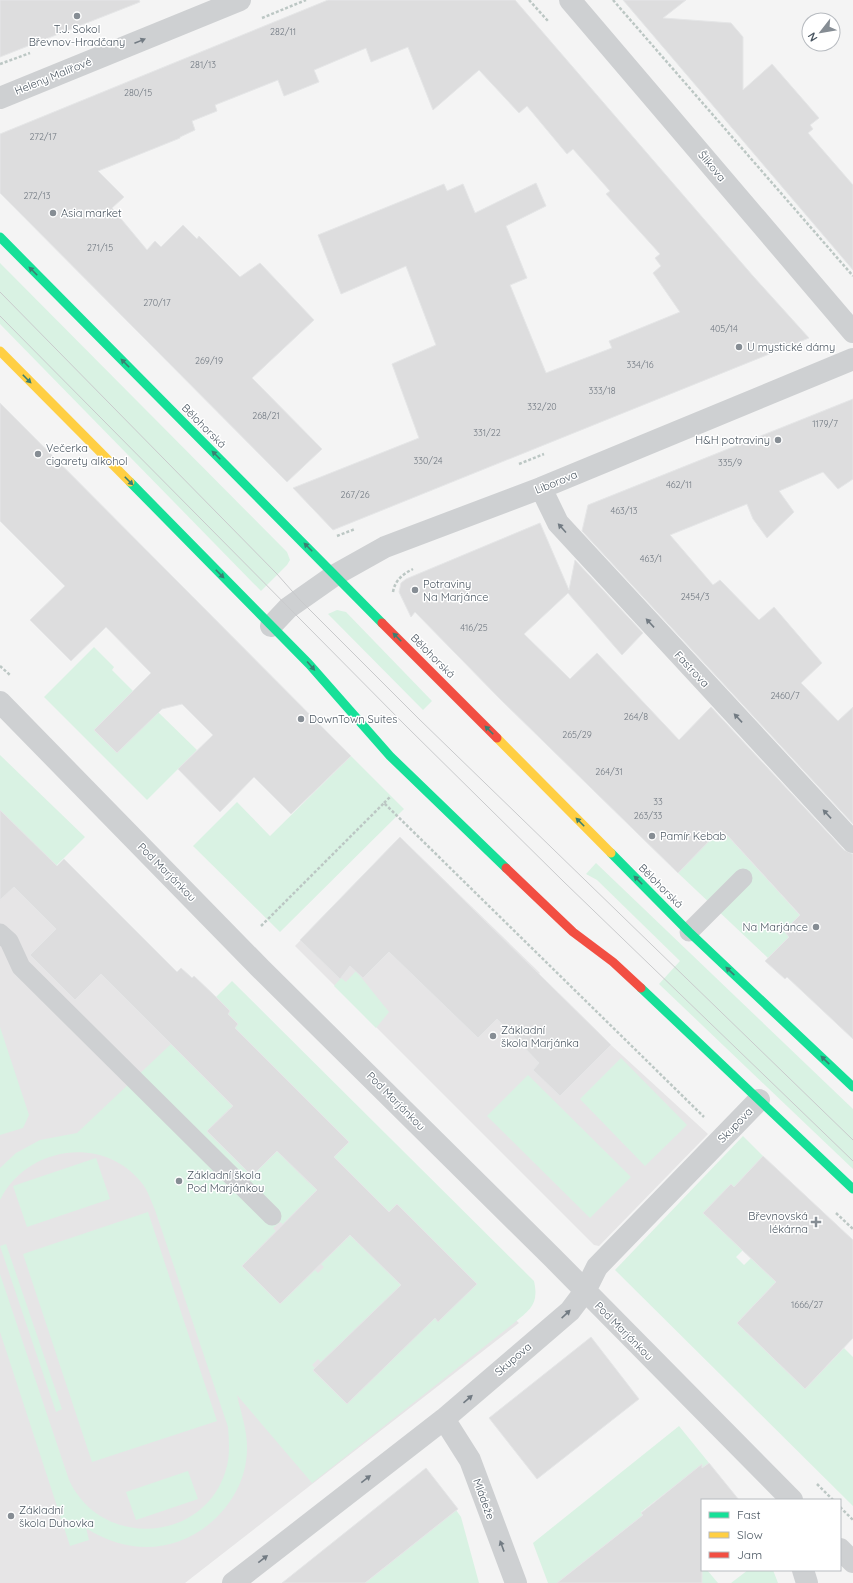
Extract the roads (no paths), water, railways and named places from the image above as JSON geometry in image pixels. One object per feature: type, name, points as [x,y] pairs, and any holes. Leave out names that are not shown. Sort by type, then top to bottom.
[{"type":"street","name":"Heleny Malířové","points":[[0,98],[240,0]]},
{"type":"street","name":"Šlikova","points":[[570,0],[853,332]]},
{"type":"street","name":"Bělohorská","points":[[0,237],[689,932],[853,1087]]},
{"type":"street","points":[[0,351],[309,664],[367,732],[390,756],[573,932],[613,962],[853,1189]]},
{"type":"street","name":"Liborova","points":[[271,626],[288,608],[335,575],[385,546],[541,488],[853,359]]},
{"type":"street","name":"Fastrova","points":[[541,488],[558,523],[853,842]]},
{"type":"street","name":"Pod Marjánkou","points":[[0,702],[261,969],[584,1291],[784,1495]]},
{"type":"street","name":"Skupova","points":[[233,1583],[444,1419],[570,1310],[584,1291],[597,1268],[760,1100]]},
{"type":"street","name":"Mládeže","points":[[444,1419],[470,1460],[516,1583]]},
{"type":"street","points":[[841,1550],[853,1562]]},
{"type":"street","points":[[803,1571],[807,1583]]},
{"type":"lane","points":[[689,932],[743,878]]},
{"type":"lane","points":[[0,933],[8,941],[21,967],[272,1216]]},
{"type":"tram line","points":[[0,292],[277,574],[300,600],[419,719],[853,1140]]},
{"type":"tram line","points":[[0,316],[405,725],[564,882],[853,1161]]},
{"type":"place","name":"T.J. Sokol Břevnov-Hradčany","points":[[77,16]]},
{"type":"place","name":"Asia market","points":[[53,213]]},
{"type":"place","name":"U mystické dámy","points":[[739,347]]},
{"type":"place","name":"H&H potraviny","points":[[778,440]]},
{"type":"place","name":"Večerka cigarety alkohol","points":[[38,454]]},
{"type":"place","name":"Potraviny Na Marjánce","points":[[415,590]]},
{"type":"place","name":"DownTown Suites","points":[[301,719]]},
{"type":"place","name":"Pamír Kebab","points":[[652,836]]},
{"type":"place","name":"Na Marjánce","points":[[816,927]]},
{"type":"place","name":"Základní škola Marjánka","points":[[493,1036]]},
{"type":"place","name":"Základní škola Pod Marjánkou","points":[[179,1181]]},
{"type":"place","name":"Břevnovská lékárna","points":[[816,1222]]},
{"type":"place","name":"Základní škola Duhovka","points":[[11,1516]]}]
